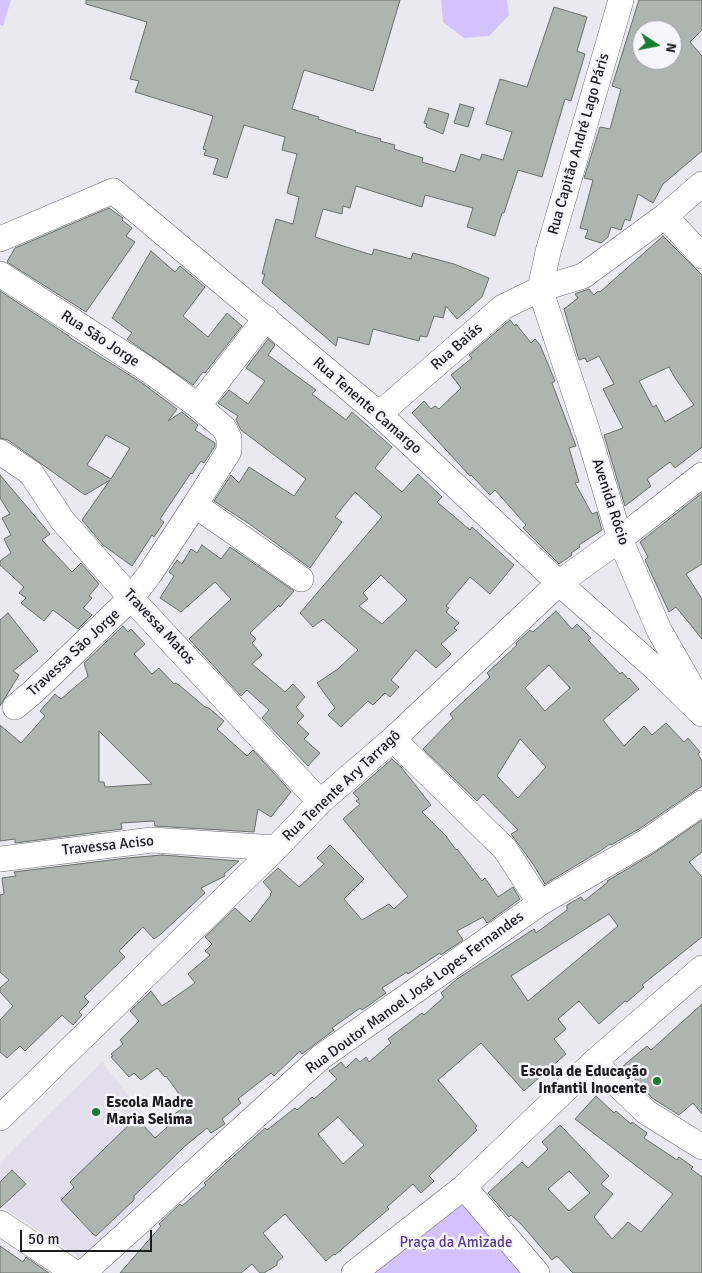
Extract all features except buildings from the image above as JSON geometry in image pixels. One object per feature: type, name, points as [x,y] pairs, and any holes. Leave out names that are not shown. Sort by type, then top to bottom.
[{"type":"street","name":"Rua Capitão André Lago Páris","points":[[540,289],[551,243],[622,0]]},
{"type":"street","name":"Rua Baiás","points":[[379,414],[504,306],[540,289],[583,276],[665,216],[702,184]]},
{"type":"street","name":"Rua Tenente Camargo","points":[[0,239],[113,191],[379,414],[559,583],[654,667],[702,714]]},
{"type":"street","points":[[665,216],[702,256]]},
{"type":"street","name":"Rua São Jorge","points":[[0,274],[150,371],[198,406],[224,428],[229,438],[229,451],[195,505]]},
{"type":"street","name":"Avenida Rócio","points":[[540,289],[588,432],[620,539],[659,630],[702,706]]},
{"type":"street","points":[[198,406],[266,318]]},
{"type":"street","name":"Travessa Matos","points":[[0,452],[31,473],[62,520],[131,598],[320,802]]},
{"type":"street","name":"Rua Tenente Ary Tarragô","points":[[3,1109],[276,848],[320,802],[393,739],[559,583],[620,539],[702,475]]},
{"type":"street","points":[[195,505],[301,579]]},
{"type":"street","name":"Travessa São Jorge","points":[[15,707],[131,598],[149,575],[195,505]]},
{"type":"street","points":[[393,739],[505,848],[540,903]]},
{"type":"street","name":"Rua Doutor Manoel José Lopes Fernandes","points":[[83,1273],[321,1057],[540,903],[647,840],[702,803]]},
{"type":"street","name":"Travessa Aciso","points":[[0,859],[152,840],[276,848]]},
{"type":"street","points":[[354,1273],[464,1187],[594,1062],[702,968]]},
{"type":"street","points":[[594,1062],[646,1112],[702,1146]]},
{"type":"street","points":[[464,1187],[536,1273]]},
{"type":"street","points":[[0,1223],[75,1273]]},
{"type":"shaded area","name":"Escola Madre Maria Selima","points":[[102,1062],[181,1162],[80,1258],[0,1205],[0,1162]]},
{"type":"green space","points":[[0,0],[11,0],[3,26],[0,25]]},
{"type":"green space","points":[[441,0],[507,0],[509,15],[489,36],[464,38],[443,22]]},
{"type":"green space","name":"Praça da Amizade","points":[[459,1201],[521,1273],[373,1273]]},
{"type":"place","name":"Escola de Educação Infantil Inocente","points":[[657,1081]]},
{"type":"place","name":"Escola Madre Maria Selima","points":[[96,1112]]}]
